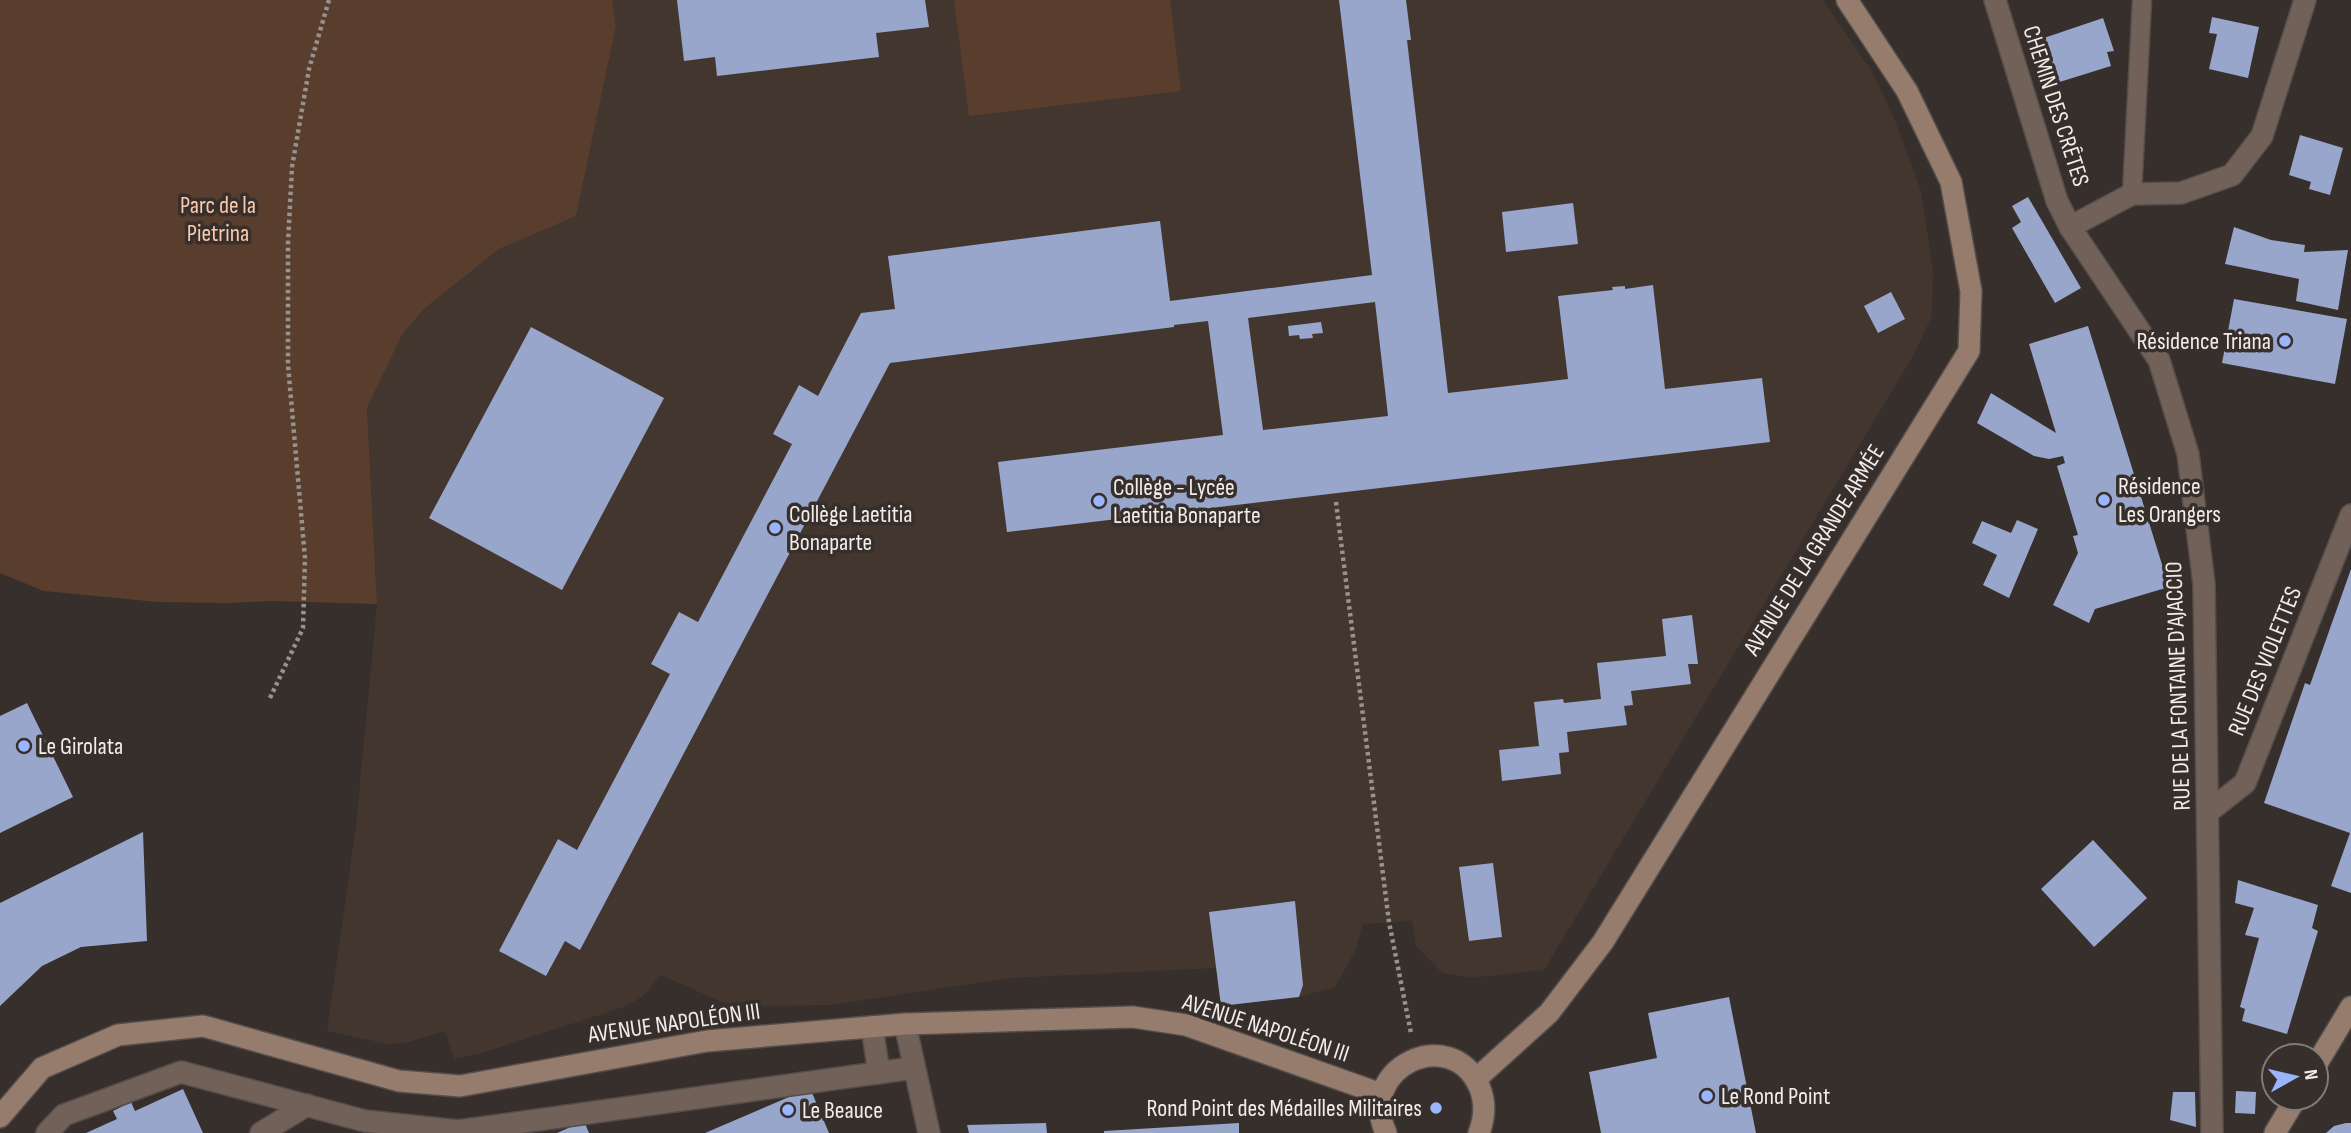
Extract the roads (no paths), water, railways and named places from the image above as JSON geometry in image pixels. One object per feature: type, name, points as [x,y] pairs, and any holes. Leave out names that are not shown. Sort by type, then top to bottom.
[{"type":"main road","name":"AVENUE DE LA GRANDE ARMÉE","points":[[1476,1079],[1549,1013],[1603,942],[1969,351],[1971,291],[1951,182],[1907,91],[1847,0]]},
{"type":"main road","points":[[2330,1042],[2351,1007]]},
{"type":"main road","name":"AVENUE NAPOLÉON III","points":[[0,1117],[42,1068],[118,1035],[203,1026],[399,1081],[460,1086],[707,1041],[905,1024],[1133,1017],[1186,1026],[1381,1094]]},
{"type":"main road","points":[[1386,1133],[1381,1122],[1381,1094],[1389,1079],[1401,1066],[1416,1058],[1433,1055],[1464,1067],[1476,1079],[1483,1096],[1485,1114],[1479,1133]]},
{"type":"main road","points":[[2275,1133],[2288,1112]]},
{"type":"street","name":"CHEMIN DES CRÊTES","points":[[1994,0],[2057,201],[2070,227]]},
{"type":"street","points":[[2070,227],[2132,194],[2181,193],[2232,175],[2262,136],[2305,0]]},
{"type":"street","name":"RUE DE LA FONTAINE D'AJACCIO","points":[[2070,227],[2159,360],[2188,454],[2204,584],[2212,1133]]},
{"type":"street","name":"RUE DES VIOLETTES","points":[[2208,812],[2245,783],[2351,515]]},
{"type":"street","points":[[905,1024],[929,1133]]},
{"type":"street","points":[[872,1027],[879,1073]]},
{"type":"street","points":[[47,1133],[64,1115],[181,1072],[365,1121],[458,1131],[913,1068]]},
{"type":"street","points":[[261,1133],[307,1105]]},
{"type":"lane","points":[[2132,194],[2142,0]]},
{"type":"place","name":"Résidence Triana","points":[[2285,341]]},
{"type":"place","name":"Résidence Les Orangers","points":[[2104,500]]},
{"type":"place","name":"Collège - Lycée Laetitia Bonaparte","points":[[1099,501]]},
{"type":"place","name":"Collège Laetitia Bonaparte","points":[[775,528]]},
{"type":"place","name":"Le Girolata","points":[[24,746]]},
{"type":"place","name":"Le Rond Point","points":[[1707,1096]]},
{"type":"place","name":"Rond Point des Médailles Militaires","points":[[1436,1108]]},
{"type":"place","name":"Le Beauce","points":[[788,1110]]},
{"type":"park label","name":"Parc de la Pietrina","points":[[218,219]]}]
